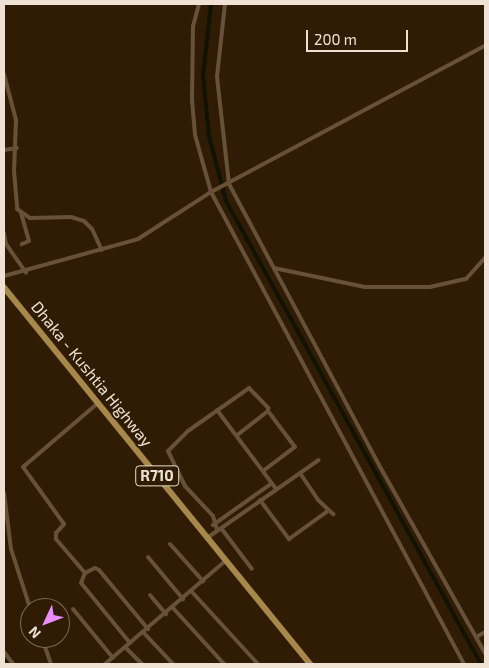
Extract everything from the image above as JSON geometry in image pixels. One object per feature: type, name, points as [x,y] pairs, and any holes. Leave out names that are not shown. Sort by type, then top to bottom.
[{"type":"main road","name":"Dhaka - Kushtia Highway","points":[[4,287],[310,664]]},
{"type":"street","points":[[199,4],[193,26],[192,100],[196,135],[211,192],[464,664]]},
{"type":"street","points":[[225,4],[217,77],[229,184],[476,637],[485,650]]},
{"type":"street","points":[[4,276],[26,273],[138,239],[211,192],[485,46]]},
{"type":"street","points":[[4,74],[16,120],[17,148],[14,186],[17,209],[30,218],[71,217],[84,221],[92,229],[102,250]]},
{"type":"street","points":[[4,150],[17,148]]},
{"type":"street","points":[[21,213],[29,241],[22,244]]},
{"type":"street","points":[[4,233],[6,244],[26,273]]},
{"type":"street","points":[[274,268],[365,287],[430,287],[466,279],[485,258]]},
{"type":"street","points":[[252,569],[219,529],[213,525],[212,516],[185,486],[168,451],[217,410],[249,388],[268,408],[268,412],[295,447],[263,471]]},
{"type":"street","points":[[85,573],[56,539],[56,534],[64,524],[23,468],[98,403]]},
{"type":"street","points":[[217,410],[276,489]]},
{"type":"street","points":[[237,436],[268,412]]},
{"type":"street","points":[[207,538],[319,460]]},
{"type":"street","points":[[260,500],[271,520],[276,522],[289,540],[331,512],[300,473]]},
{"type":"street","points":[[213,525],[272,483]]},
{"type":"street","points":[[4,493],[11,549],[27,598]]},
{"type":"street","points":[[170,544],[203,581]]},
{"type":"street","points":[[148,557],[184,599]]},
{"type":"street","points":[[108,663],[184,599],[225,561]]},
{"type":"street","points":[[130,643],[81,583],[85,573],[95,568],[99,570],[148,629]]},
{"type":"street","points":[[192,592],[258,664]]},
{"type":"street","points":[[150,595],[166,614]]},
{"type":"street","points":[[173,608],[224,664]]},
{"type":"street","points":[[73,609],[113,658]]},
{"type":"street","points":[[144,632],[173,664]]},
{"type":"street","points":[[476,637],[485,632]]},
{"type":"street","points":[[125,647],[142,664]]},
{"type":"street","points":[[45,648],[51,664]]},
{"type":"street","points":[[4,652],[13,664]]},
{"type":"waterway","points":[[211,4],[203,76],[209,136],[226,201],[481,664]]}]
